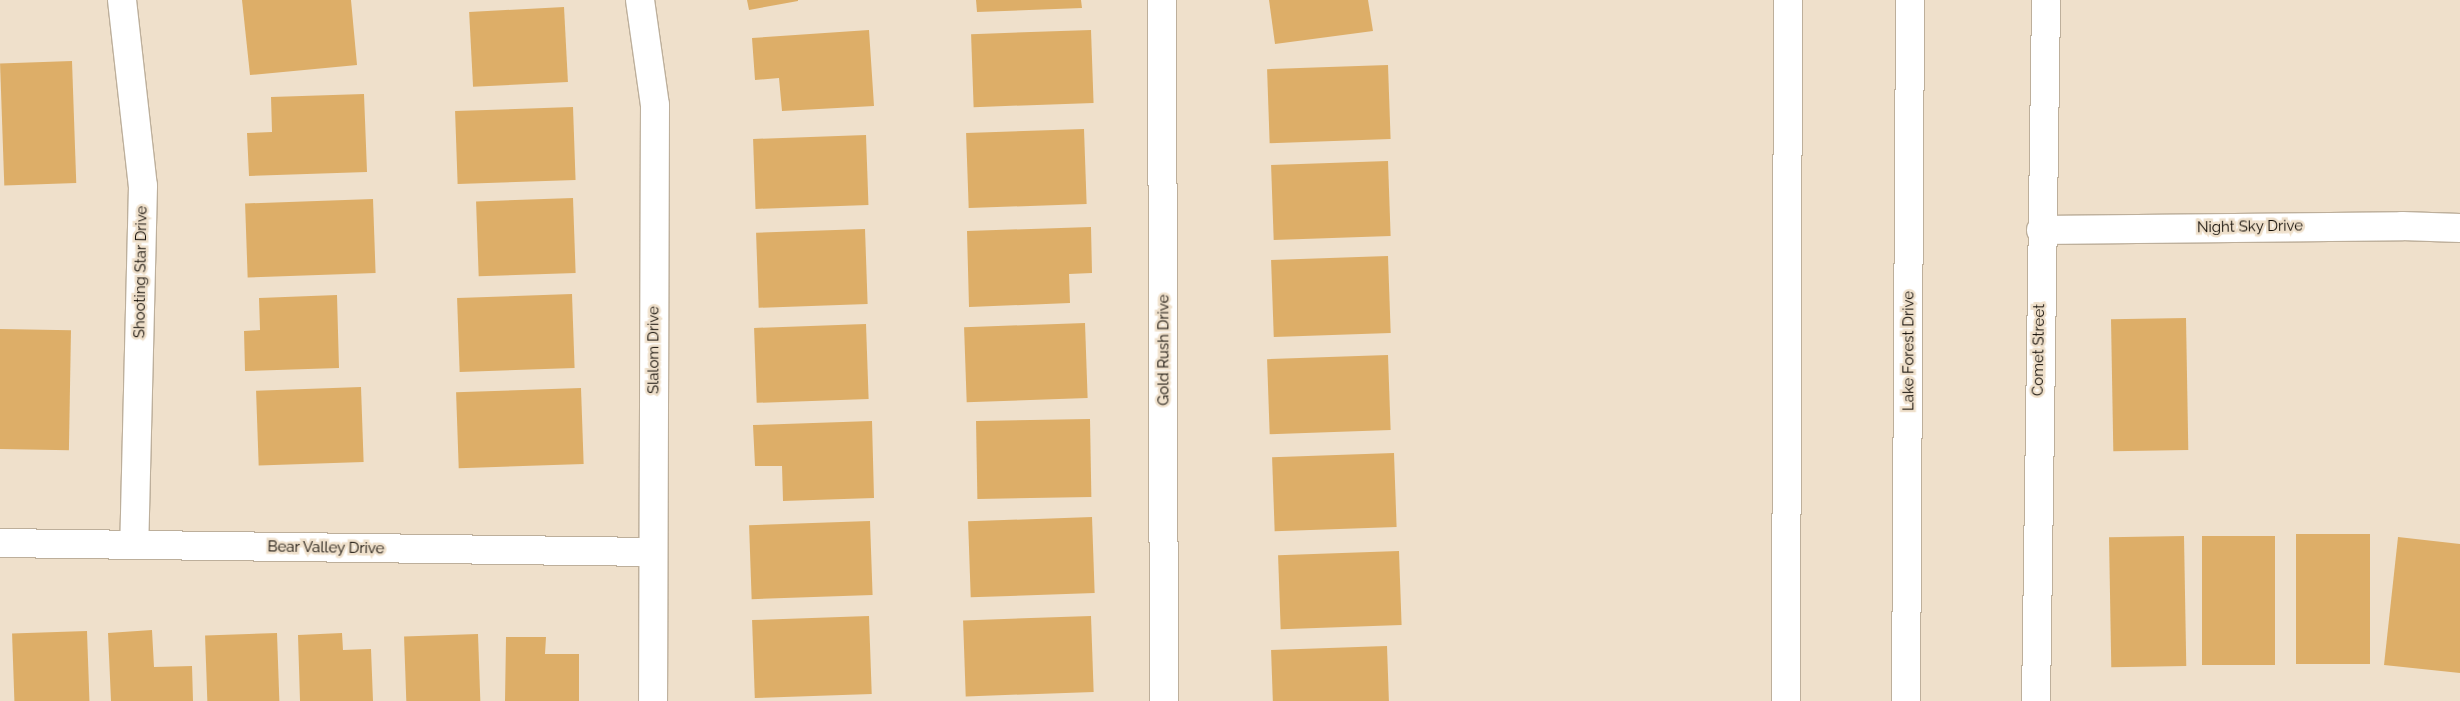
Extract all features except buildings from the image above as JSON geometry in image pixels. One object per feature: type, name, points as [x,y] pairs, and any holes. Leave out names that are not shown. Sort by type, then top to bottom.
[{"type":"street","name":"Shooting Star Drive","points":[[122,0],[142,186],[134,545]]},
{"type":"street","name":"Slalom Drive","points":[[640,0],[655,105],[653,701]]},
{"type":"street","name":"Gold Rush Drive","points":[[1162,0],[1164,701]]},
{"type":"street","points":[[1786,701],[1788,0]]},
{"type":"street","name":"Lake Forest Drive","points":[[1906,701],[1910,0]]},
{"type":"street","name":"Comet Street","points":[[2036,701],[2041,230],[2046,0]]},
{"type":"street","name":"Night Sky Drive","points":[[2041,230],[2402,226],[2460,228]]},
{"type":"street","name":"Bear Valley Drive","points":[[0,544],[653,552]]}]
